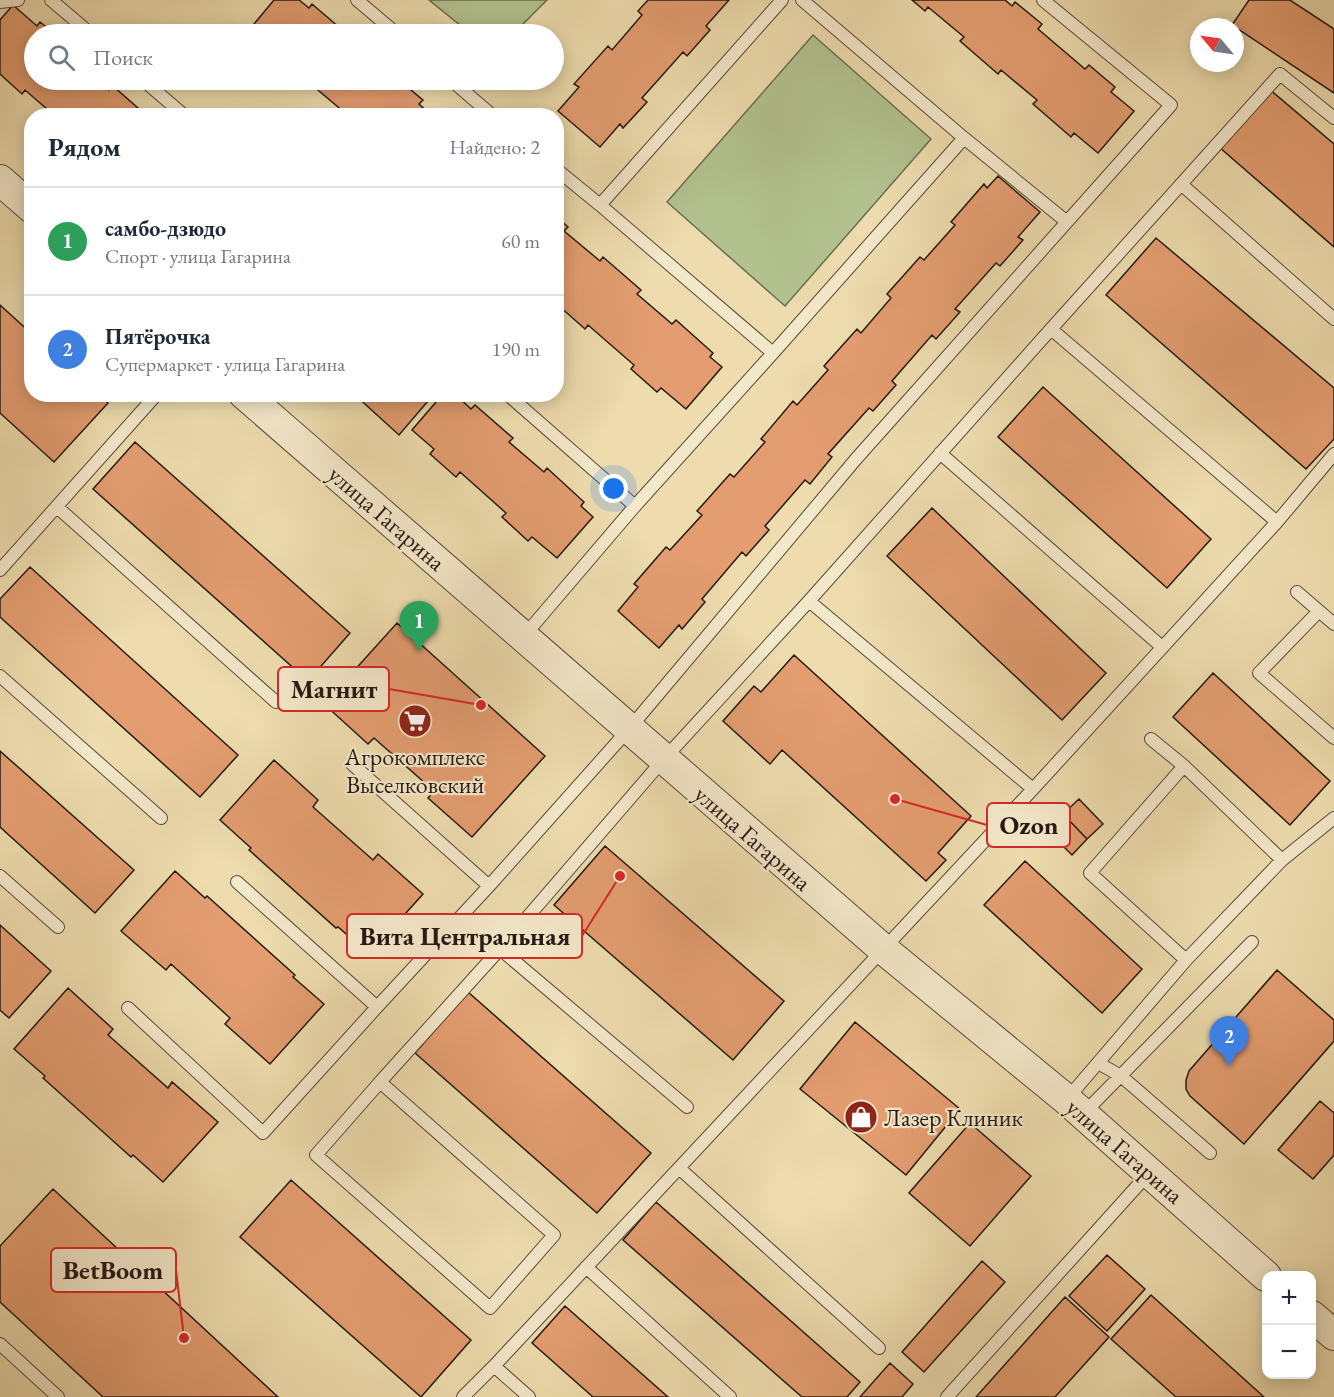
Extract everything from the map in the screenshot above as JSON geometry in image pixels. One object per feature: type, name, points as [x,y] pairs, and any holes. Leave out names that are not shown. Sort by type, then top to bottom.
[{"type":"street","name":"улица Гагарина","points":[[253,402],[883,950],[1075,1107],[1262,1272]]},
{"type":"street","points":[[1316,1320],[1334,1335]]},
{"type":"lane","points":[[0,2],[18,0]]},
{"type":"lane","points":[[51,0],[79,24]]},
{"type":"lane","points":[[357,0],[386,24]]},
{"type":"lane","points":[[600,206],[782,0]]},
{"type":"lane","points":[[802,0],[1067,222]]},
{"type":"lane","points":[[128,1008],[263,1133],[489,886],[629,729],[856,459],[1171,105],[1043,0]]},
{"type":"lane","points":[[380,1082],[554,1235],[490,1308],[316,1155],[380,1082],[500,949],[663,760],[809,601],[1280,74],[1334,118]]},
{"type":"lane","points":[[154,90],[175,108]]},
{"type":"lane","points":[[463,90],[484,108]]},
{"type":"lane","points":[[524,636],[635,506],[964,138]]},
{"type":"lane","points":[[564,176],[773,353]]},
{"type":"lane","points":[[1181,184],[1334,319]]},
{"type":"lane","points":[[1051,329],[1276,522]]},
{"type":"lane","points":[[0,570],[150,402]]},
{"type":"lane","points":[[516,402],[635,506]]},
{"type":"lane","points":[[940,453],[1162,646]]},
{"type":"lane","points":[[464,1397],[1033,789],[1276,522],[1334,454]]},
{"type":"lane","points":[[57,507],[276,702]]},
{"type":"lane","points":[[1297,592],[1334,624]]},
{"type":"lane","points":[[809,601],[1033,789]]},
{"type":"lane","points":[[1319,611],[1259,673],[1334,738]]},
{"type":"lane","points":[[0,676],[161,818]]},
{"type":"lane","points":[[1152,739],[1184,766],[1282,860]]},
{"type":"lane","points":[[352,764],[489,886]]},
{"type":"lane","points":[[1184,766],[1090,873],[1186,960]]},
{"type":"lane","points":[[1075,1107],[1098,1063],[1186,960],[1282,860],[1334,819]]},
{"type":"lane","points":[[0,876],[58,927]]},
{"type":"lane","points":[[237,882],[377,1007]]},
{"type":"lane","points":[[1075,1107],[1121,1076],[1252,942]]},
{"type":"lane","points":[[500,949],[687,1107]]},
{"type":"lane","points":[[1098,1063],[1121,1076],[1210,1153]]},
{"type":"lane","points":[[679,1168],[879,1348]]},
{"type":"lane","points":[[947,1397],[1149,1173]]},
{"type":"lane","points":[[586,1267],[730,1397]]},
{"type":"lane","points":[[0,1344],[58,1397]]},
{"type":"lane","points":[[494,1366],[529,1397]]},
{"type":"green space","points":[[429,0],[547,0],[523,24],[459,24]]},
{"type":"green space","points":[[813,35],[931,139],[785,306],[667,202]]},
{"type":"building","points":[[274,0],[299,0],[309,8],[312,4],[335,24],[254,24]]},
{"type":"building","points":[[648,0],[729,0],[706,26],[710,30],[687,56],[683,52],[642,98],[647,102],[623,128],[620,124],[600,147],[564,116],[564,108],[561,108],[579,87],[574,84],[608,46],[612,50],[642,15],[638,11]]},
{"type":"building","points":[[912,0],[1005,0],[1012,6],[1015,2],[1042,24],[1038,29],[1085,69],[1089,65],[1115,87],[1111,92],[1134,111],[1098,153],[1074,133],[1071,137],[1033,104],[1037,100],[1001,70],[998,74],[960,41],[964,37],[928,7],[925,11]]},
{"type":"building","points":[[1249,0],[1290,0],[1334,29],[1334,93],[1244,33],[1244,18],[1237,18]]},
{"type":"building","points":[[13,5],[35,24],[24,24],[25,90],[22,94],[0,74],[0,20]]},
{"type":"building","points":[[1269,89],[1334,144],[1334,247],[1219,147]]},
{"type":"building","points":[[25,90],[118,90],[138,108],[46,108]]},
{"type":"building","points":[[318,90],[411,90],[423,100],[419,104],[423,108],[339,108]]},
{"type":"building","points":[[998,176],[1040,212],[1018,237],[1023,240],[1000,266],[996,263],[955,309],[960,312],[936,339],[932,335],[892,381],[896,385],[873,411],[869,408],[828,454],[832,457],[810,484],[805,480],[765,526],[769,530],[746,556],[742,552],[702,599],[705,602],[682,629],[679,625],[659,648],[618,611],[638,587],[634,584],[666,547],[670,550],[702,515],[697,511],[730,474],[734,477],[765,442],[761,439],[793,401],[797,405],[828,370],[824,366],[857,329],[861,333],[891,298],[887,294],[920,257],[924,260],[955,225],[951,222],[984,184],[987,188]]},
{"type":"building","points":[[564,231],[600,261],[603,257],[641,290],[637,294],[672,324],[676,320],[713,353],[710,357],[722,367],[686,409],[661,388],[657,392],[631,369],[634,365],[588,325],[585,329],[564,310]]},
{"type":"building","points":[[1156,238],[1334,388],[1334,439],[1306,469],[1106,295]]},
{"type":"building","points":[[0,305],[24,327],[24,402],[108,403],[54,462],[0,413]]},
{"type":"building","points":[[1043,387],[1211,539],[1167,588],[998,437]]},
{"type":"building","points":[[363,402],[427,402],[399,435]]},
{"type":"building","points":[[436,402],[464,402],[471,409],[475,405],[513,438],[509,442],[544,472],[547,468],[584,502],[581,506],[593,517],[557,558],[532,537],[528,541],[502,517],[506,513],[460,472],[456,477],[430,454],[434,449],[412,430]]},
{"type":"building","points":[[135,442],[350,633],[308,681],[93,489]]},
{"type":"building","points":[[932,508],[1106,673],[1062,720],[887,556]]},
{"type":"building","points":[[30,567],[238,755],[200,797],[0,617],[0,599]]},
{"type":"building","points":[[397,623],[545,756],[472,837],[428,798],[434,791],[374,738],[368,744],[324,704]]},
{"type":"building","points":[[794,655],[971,816],[938,853],[946,860],[926,881],[782,750],[770,764],[723,721],[754,686],[761,692]]},
{"type":"building","points":[[1213,673],[1330,781],[1290,825],[1173,717]]},
{"type":"building","points":[[0,751],[134,870],[95,913],[0,827]]},
{"type":"building","points":[[274,760],[318,800],[313,807],[373,860],[378,854],[423,894],[369,954],[338,927],[336,928],[249,850],[251,848],[220,820]]},
{"type":"building","points":[[1079,799],[1103,824],[1087,839],[1063,814]]},
{"type":"building","points":[[1063,814],[1087,839],[1072,855],[1047,830]]},
{"type":"building","points":[[605,846],[784,1001],[733,1060],[554,905]]},
{"type":"building","points":[[1025,861],[1142,969],[1102,1013],[984,905]]},
{"type":"building","points":[[175,871],[205,898],[207,896],[324,1004],[270,1064],[225,1024],[230,1018],[171,964],[166,970],[121,931]]},
{"type":"building","points":[[0,925],[51,971],[9,1018],[0,1010]]},
{"type":"building","points":[[1277,970],[1334,1020],[1334,1041],[1244,1144],[1190,1096],[1186,1089],[1186,1080],[1189,1071]]},
{"type":"building","points":[[68,988],[113,1029],[108,1035],[168,1088],[172,1082],[218,1122],[163,1182],[133,1155],[131,1157],[14,1049]]},
{"type":"building","points":[[468,992],[651,1153],[597,1213],[415,1053]]},
{"type":"building","points":[[855,1022],[960,1109],[906,1175],[800,1089]]},
{"type":"building","points":[[1320,1101],[1334,1113],[1334,1155],[1313,1179],[1278,1150]]},
{"type":"building","points":[[970,1123],[1031,1176],[970,1246],[909,1193]]},
{"type":"building","points":[[291,1180],[471,1340],[421,1397],[240,1237]]},
{"type":"building","points":[[53,1189],[278,1397],[103,1397],[0,1302],[0,1246]]},
{"type":"building","points":[[656,1202],[860,1382],[847,1397],[802,1397],[623,1240]]},
{"type":"building","points":[[1107,1255],[1145,1289],[1107,1331],[1069,1296]]},
{"type":"building","points":[[982,1261],[1005,1282],[924,1372],[902,1352]]},
{"type":"building","points":[[1151,1295],[1264,1397],[1176,1397],[1111,1339]]},
{"type":"building","points":[[1065,1297],[1109,1337],[1055,1397],[976,1397]]},
{"type":"building","points":[[565,1306],[668,1397],[593,1397],[532,1343]]},
{"type":"building","points":[[890,1363],[913,1384],[902,1397],[860,1397]]},
{"type":"place","name":"самбо-дзюдо","points":[[419,651]]},
{"type":"place","name":"Магнит","points":[[481,705]]},
{"type":"place","name":"Агрокомплекс Выселковский","points":[[415,721]]},
{"type":"place","name":"Ozon","points":[[895,799]]},
{"type":"place","name":"Вита Центральная","points":[[620,876]]},
{"type":"place","name":"Пятёрочка","points":[[1229,1066]]},
{"type":"place","name":"Лазер Клиник","points":[[861,1117]]},
{"type":"place","name":"BetBoom","points":[[184,1338]]}]
